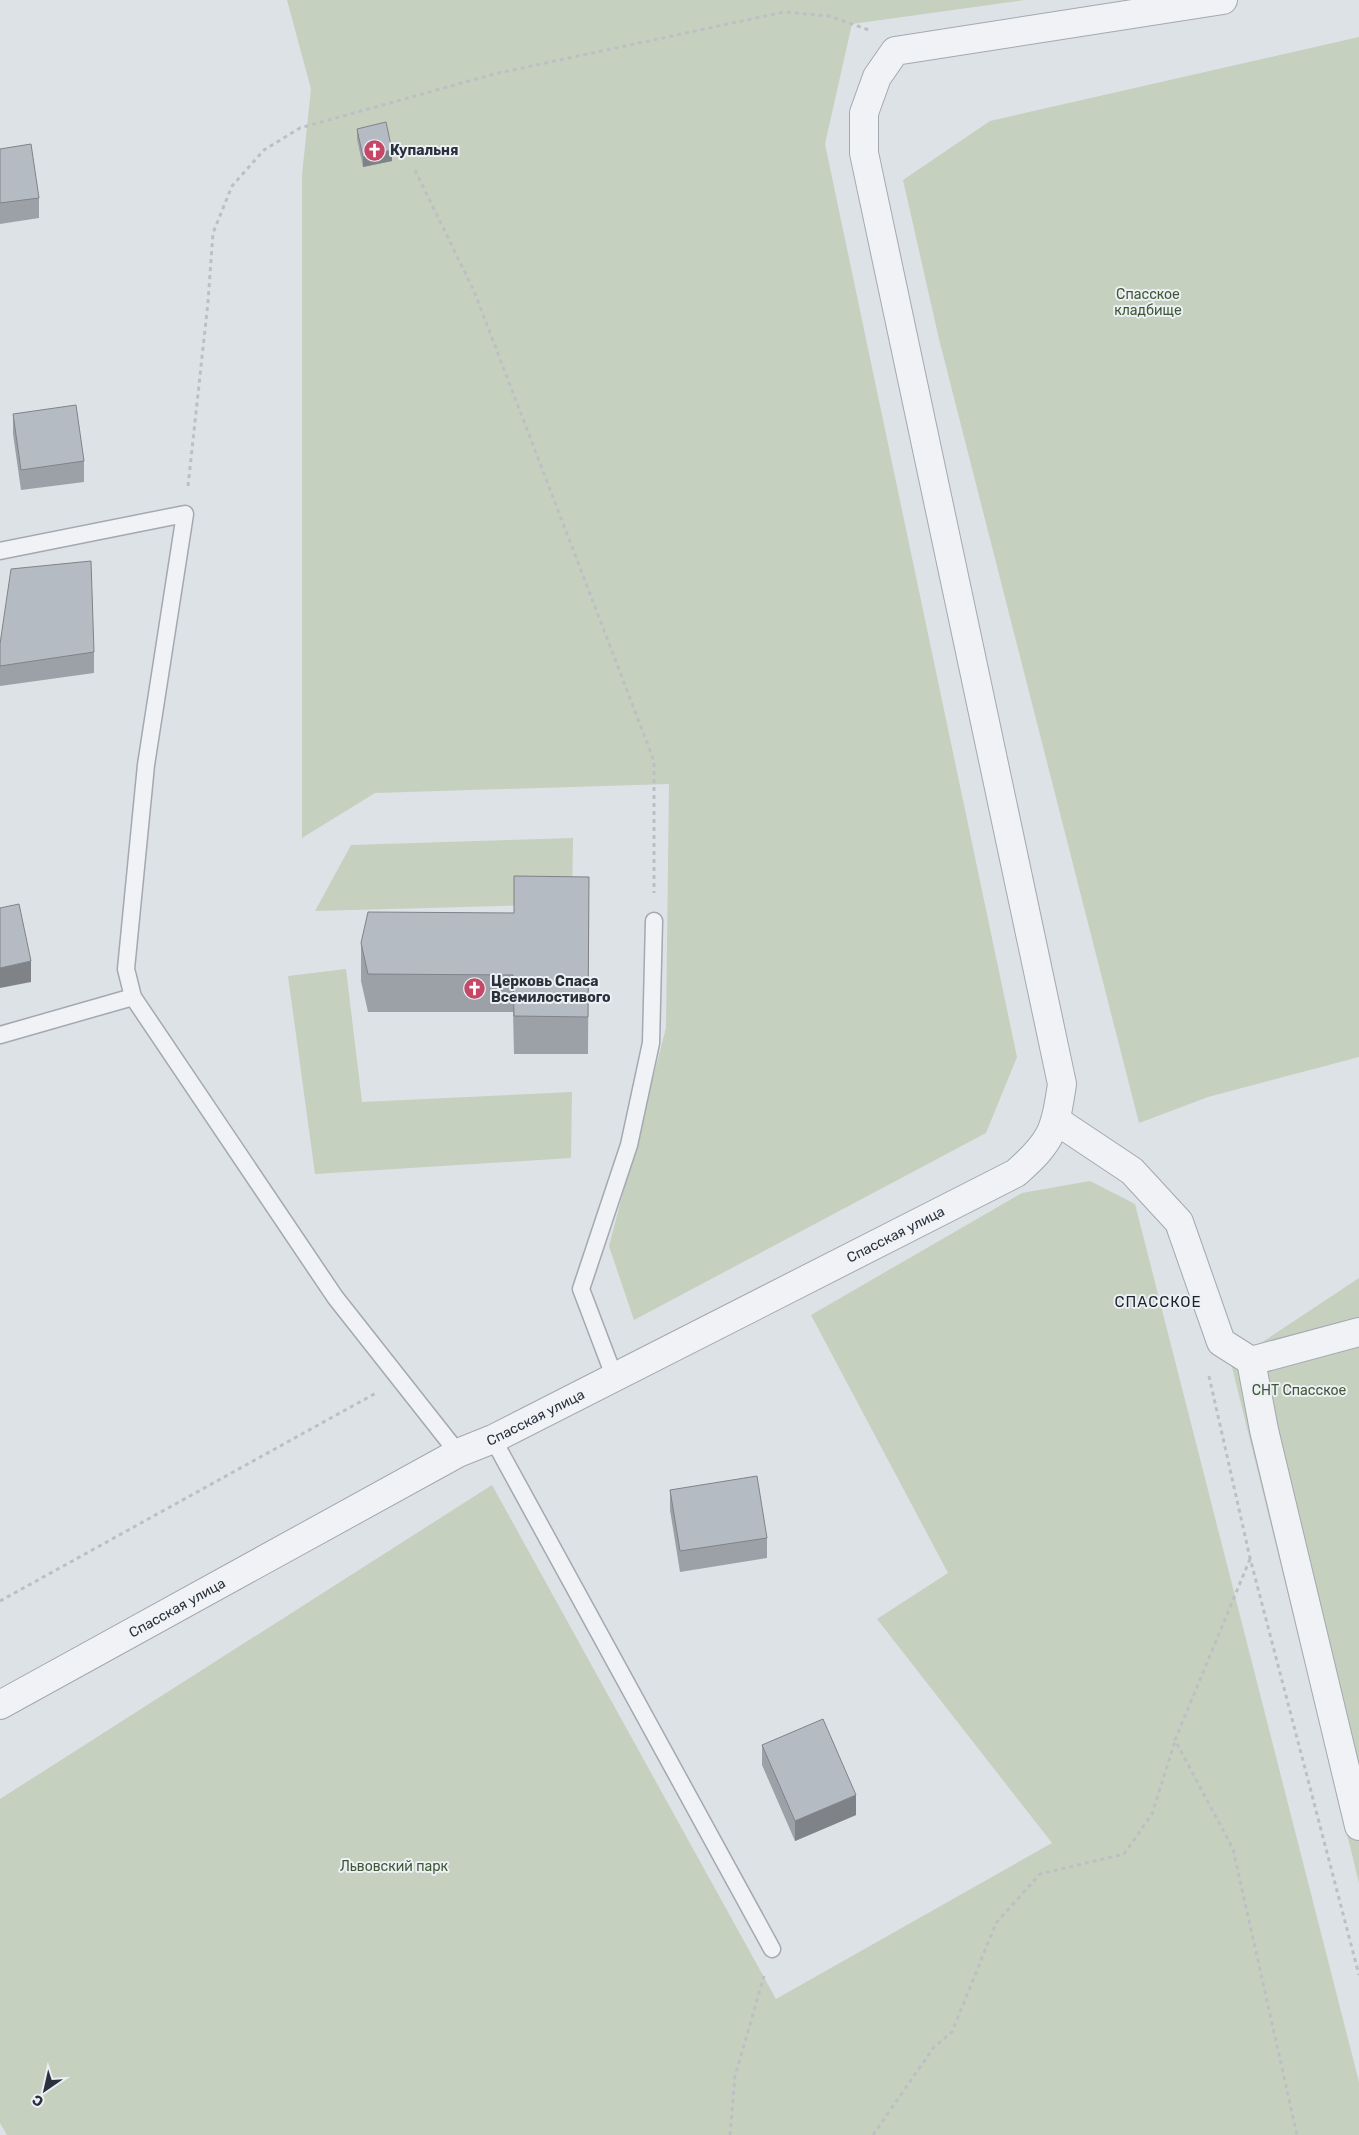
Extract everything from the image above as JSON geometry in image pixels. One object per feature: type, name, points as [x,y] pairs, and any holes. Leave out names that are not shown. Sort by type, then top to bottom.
[{"type":"street","points":[[895,52],[1223,0]]},
{"type":"street","name":"Спасская улица","points":[[0,1705],[458,1453],[493,1439],[1016,1173],[1042,1150],[1057,1121],[1062,1084],[864,152],[864,113],[877,77],[895,52]]},
{"type":"street","points":[[1057,1121],[1132,1171],[1179,1222],[1221,1342],[1252,1361],[1359,1332]]},
{"type":"street","points":[[1252,1361],[1264,1430],[1359,1826]]},
{"type":"lane","points":[[0,551],[185,514],[146,766],[126,969],[132,997],[335,1297],[458,1453]]},
{"type":"lane","points":[[614,1376],[581,1289],[629,1145],[651,1043],[654,921]]},
{"type":"lane","points":[[0,1035],[132,997]]},
{"type":"lane","points":[[493,1439],[772,1949]]},
{"type":"path","points":[[185,514],[208,302],[213,233],[232,186],[264,150],[300,128],[494,74],[784,12],[829,16],[869,30],[895,52]]},
{"type":"path","points":[[415,170],[474,291],[654,761],[654,921]]},
{"type":"path","points":[[1221,1342],[1208,1374],[1250,1558],[1359,1975]]},
{"type":"path","points":[[0,1600],[401,1380]]},
{"type":"path","points":[[873,2135],[934,2047],[952,2032],[996,1923],[1040,1874],[1124,1854],[1152,1814],[1176,1740],[1250,1558]]},
{"type":"path","points":[[1176,1740],[1233,1849],[1297,2135]]},
{"type":"path","points":[[730,2135],[735,2076],[772,1949]]},
{"type":"green space","points":[[287,0],[1025,0],[852,24],[825,144],[1017,1057],[986,1133],[634,1320],[609,1246],[666,1028],[669,784],[375,793],[302,838],[302,175],[311,89]]},
{"type":"green space","name":"Спасское кладбище","points":[[1359,37],[1359,1057],[1208,1097],[1139,1123],[939,339],[903,180],[990,121]]},
{"type":"green space","points":[[573,838],[572,904],[315,911],[351,845]]},
{"type":"green space","points":[[346,969],[362,1102],[572,1092],[571,1158],[315,1174],[288,976]]},
{"type":"green space","name":"Львовский парк","points":[[1090,1181],[1135,1204],[1359,2082],[1359,2135],[7,2135],[0,2123],[0,1799],[492,1485],[776,1999],[1052,1843],[877,1619],[948,1573],[811,1315],[1022,1193]]},
{"type":"green space","name":"СНТ Спасское","points":[[1359,1278],[1359,1883],[1231,1363]]},
{"type":"building","points":[[386,122],[392,150],[363,157],[357,129]]},
{"type":"building","points":[[31,144],[39,198],[0,203],[0,149]]},
{"type":"building","points":[[76,405],[84,461],[21,470],[13,414]]},
{"type":"building","points":[[91,561],[94,652],[0,666],[0,644],[11,569]]},
{"type":"building","points":[[514,876],[589,877],[588,1017],[514,1016],[513,975],[368,974],[361,943],[368,912],[514,913]]},
{"type":"building","points":[[19,904],[31,961],[0,968],[0,908]]},
{"type":"building","points":[[757,1476],[767,1538],[680,1551],[670,1490]]},
{"type":"building","points":[[823,1719],[856,1795],[795,1821],[762,1745]]},
{"type":"place","name":"Купальня","points":[[374,150]]},
{"type":"place","name":"Церковь Спаса Всемилостивого","points":[[475,989]]},
{"type":"district","name":"СПАССКОЕ","points":[[1158,1302]]}]
